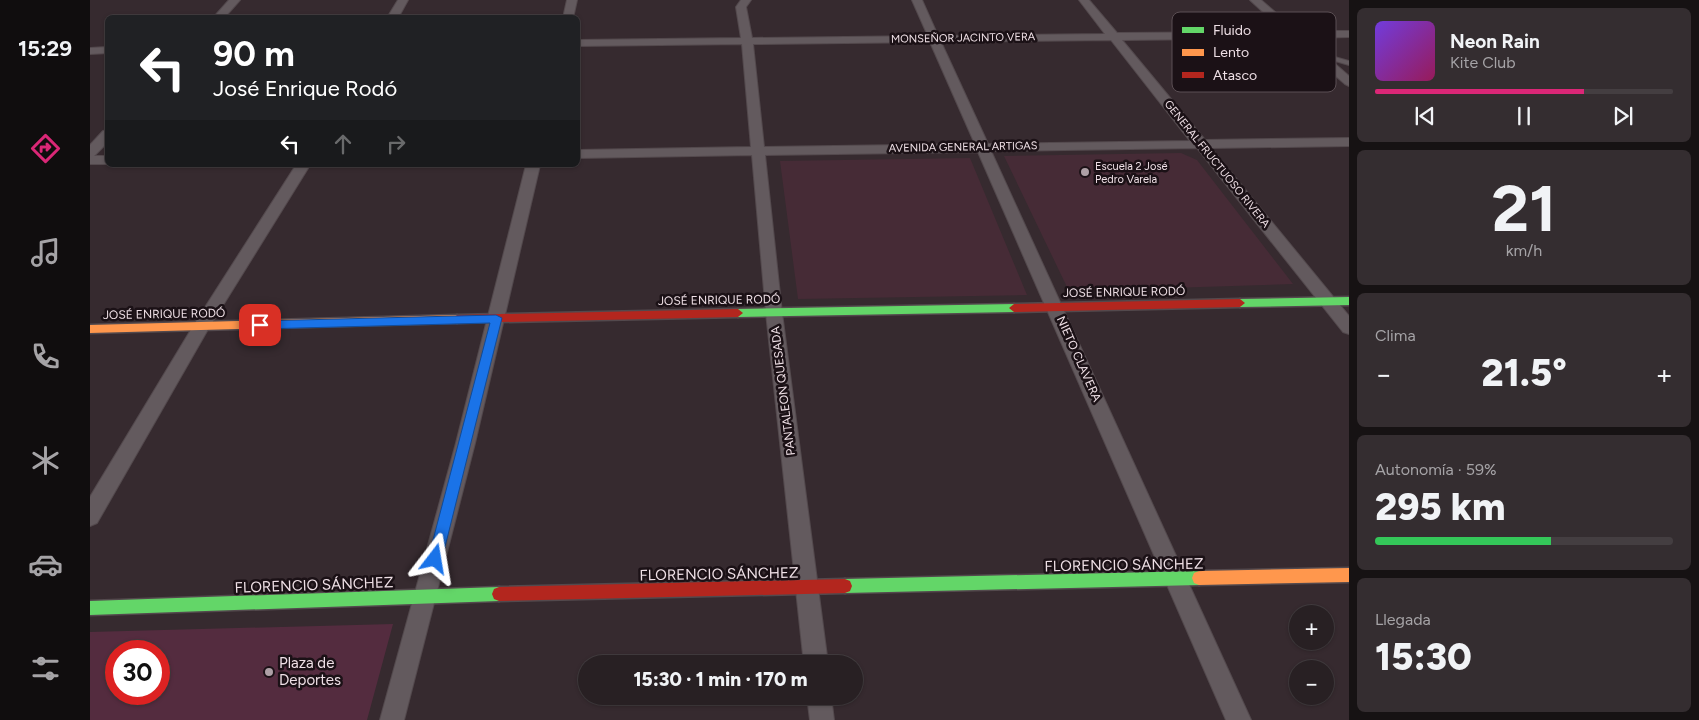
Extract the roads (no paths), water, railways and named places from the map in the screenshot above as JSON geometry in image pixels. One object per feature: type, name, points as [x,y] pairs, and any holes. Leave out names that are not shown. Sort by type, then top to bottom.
[{"type":"street","points":[[221,15],[235,0]]},
{"type":"street","points":[[394,15],[402,0]]},
{"type":"street","points":[[569,15],[572,0]]},
{"type":"street","name":"PANTALEON QUESADA","points":[[746,0],[741,7],[747,40],[774,313],[815,655]]},
{"type":"street","name":"NIETO CLAVERA","points":[[917,0],[1239,720]]},
{"type":"street","name":"GENERAL FRUCTUOSO RIVERA","points":[[1084,0],[1349,328]]},
{"type":"street","points":[[1255,0],[1269,12]]},
{"type":"street","name":"MONSEÑOR JACINTO VERA","points":[[1336,34],[1349,34]]},
{"type":"street","name":"MONSEÑOR JACINTO VERA","points":[[580,43],[1172,36]]},
{"type":"street","points":[[90,51],[105,50]]},
{"type":"street","points":[[1336,70],[1349,82]]},
{"type":"street","points":[[90,153],[105,137]]},
{"type":"street","name":"AVENIDA GENERAL ARTIGAS","points":[[580,154],[981,146],[1349,142]]},
{"type":"street","points":[[90,160],[105,160]]},
{"type":"street","points":[[90,516],[201,327],[302,167]]},
{"type":"street","points":[[392,720],[426,596],[533,167]]},
{"type":"street","name":"JOSÉ ENRIQUE RODÓ","points":[[90,329],[496,318],[1349,302]]},
{"type":"street","name":"FLORENCIO SÁNCHEZ","points":[[90,608],[426,596],[1349,575]]},
{"type":"street","points":[[820,705],[822,720]]},
{"type":"lane","points":[[1336,59],[1349,63]]},
{"type":"place","name":"Escuela 2 José Pedro Varela","points":[[1085,172]]},
{"type":"place","name":"Plaza de Deportes","points":[[269,672]]}]
